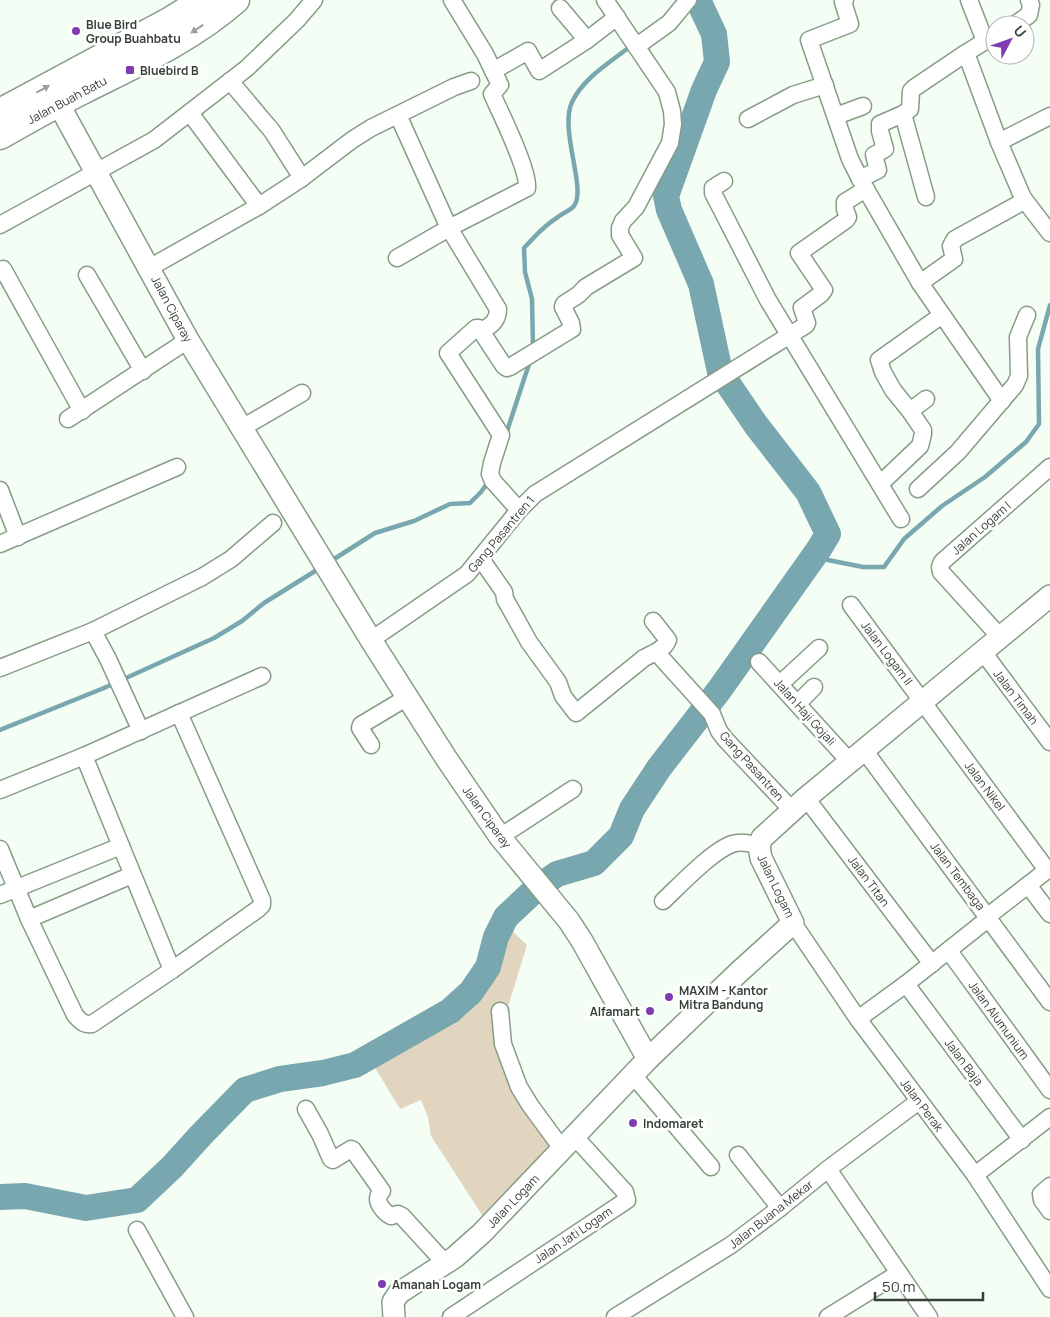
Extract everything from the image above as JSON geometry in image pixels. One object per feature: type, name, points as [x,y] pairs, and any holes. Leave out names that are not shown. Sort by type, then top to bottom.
[{"type":"main road","name":"Jalan Buah Batu","points":[[0,112],[169,21],[203,0]]},
{"type":"main road","name":"Jalan Buah Batu","points":[[0,136],[58,103],[130,67],[182,38],[205,24],[236,0]]},
{"type":"street","points":[[0,225],[154,140],[253,62],[314,0]]},
{"type":"street","points":[[397,258],[449,228],[527,188],[522,163],[492,94],[500,85],[452,0]]},
{"type":"street","points":[[479,328],[506,368],[510,367],[572,329],[571,323],[562,307],[564,304],[586,287],[634,258],[620,235],[620,228],[623,221],[636,207],[670,143],[673,124],[672,111],[667,92],[605,0]]},
{"type":"street","points":[[845,0],[843,2],[850,24],[809,40],[850,159],[920,283],[1002,401]]},
{"type":"street","points":[[969,0],[985,29]]},
{"type":"street","points":[[1029,0],[1031,5],[1029,15]]},
{"type":"street","points":[[636,44],[668,23],[687,1]]},
{"type":"street","points":[[560,8],[587,40]]},
{"type":"street","points":[[493,71],[528,51],[539,70],[587,40],[617,18]]},
{"type":"street","points":[[863,184],[878,170],[874,155],[885,149],[880,124],[910,109],[911,91],[985,41]]},
{"type":"street","points":[[966,53],[998,142],[1024,201],[1050,233]]},
{"type":"street","points":[[230,81],[272,131],[302,178]]},
{"type":"street","points":[[150,268],[259,206],[302,178],[352,140],[454,87],[471,81]]},
{"type":"street","points":[[748,118],[793,95],[825,85]]},
{"type":"street","name":"Jalan Ciparay","points":[[58,103],[188,340],[406,698],[500,837],[549,896],[582,941],[648,1059]]},
{"type":"street","points":[[836,116],[863,106]]},
{"type":"street","points":[[190,113],[259,206]]},
{"type":"street","points":[[903,114],[926,197]]},
{"type":"street","points":[[398,115],[449,228],[498,309],[498,315],[494,323],[483,330],[479,328],[448,353],[501,435],[492,463],[492,477],[519,510]]},
{"type":"street","points":[[998,142],[1050,116]]},
{"type":"street","points":[[724,181],[713,188],[713,194],[768,300],[902,519]]},
{"type":"street","name":"Gang Pasantren 1","points":[[371,640],[467,574],[519,510],[535,494],[806,325],[802,308],[824,290],[799,253],[846,220],[848,217],[844,205],[845,202],[863,184]]},
{"type":"street","points":[[920,283],[954,259],[951,246],[955,239],[1024,201]]},
{"type":"street","points":[[3,269],[75,415],[188,340]]},
{"type":"street","points":[[87,275],[143,371]]},
{"type":"street","points":[[880,484],[920,446],[923,434],[910,411],[893,390],[879,360],[942,315]]},
{"type":"street","points":[[918,489],[958,452],[1015,384],[1019,376],[1018,337],[1027,315]]},
{"type":"street","points":[[242,428],[302,392]]},
{"type":"street","points":[[910,411],[926,399]]},
{"type":"street","points":[[0,544],[177,467]]},
{"type":"street","name":"Jalan Logam I","points":[[1001,638],[941,572],[940,567],[942,562],[1050,467]]},
{"type":"street","points":[[0,490],[18,537]]},
{"type":"street","points":[[0,668],[94,630],[202,577],[230,559],[273,523]]},
{"type":"street","points":[[481,559],[504,592],[529,642],[558,682],[563,696],[576,713],[644,658],[657,652],[669,641],[653,621]]},
{"type":"street","name":"Jalan Logam","points":[[391,1316],[393,1302],[399,1293],[455,1257],[482,1233],[648,1059],[793,923],[769,877],[759,852],[762,838],[799,804],[1050,596]]},
{"type":"street","name":"Jalan Logam II","points":[[851,605],[922,702]]},
{"type":"street","points":[[94,630],[141,731]]},
{"type":"street","points":[[780,684],[819,648]]},
{"type":"street","name":"Gang Pasantren","points":[[657,652],[706,708],[725,739],[799,804]]},
{"type":"street","name":"Jalan Timah","points":[[983,652],[1050,742]]},
{"type":"street","name":"Jalan Haji Gojali","points":[[760,662],[798,703],[857,756]]},
{"type":"street","points":[[0,790],[84,756],[262,676]]},
{"type":"street","points":[[798,703],[814,687]]},
{"type":"street","points":[[371,745],[360,728],[361,725],[406,698]]},
{"type":"street","name":"Jalan Nikel","points":[[922,702],[1049,869]]},
{"type":"street","points":[[0,849],[29,919],[75,1015],[82,1022],[88,1024],[92,1024],[172,970],[262,905],[262,900],[179,713]]},
{"type":"street","points":[[84,756],[172,970]]},
{"type":"street","name":"Jalan Tembaga","points":[[857,756],[988,916],[1050,1002]]},
{"type":"street","points":[[500,837],[573,789]]},
{"type":"street","name":"Jalan Titan","points":[[799,804],[932,964]]},
{"type":"street","points":[[663,901],[721,849],[734,843],[747,842],[759,846]]},
{"type":"street","points":[[0,895],[121,846]]},
{"type":"street","points":[[858,1020],[949,951],[984,922],[988,916],[1049,869]]},
{"type":"street","points":[[29,919],[132,875]]},
{"type":"street","points":[[1028,885],[1050,914]]},
{"type":"street","name":"Jalan Perak","points":[[793,923],[858,1020],[1044,1266],[1050,1289]]},
{"type":"street","name":"Jalan Alumunium","points":[[949,951],[1050,1090]]},
{"type":"street","name":"Jalan Baja","points":[[906,984],[1022,1140]]},
{"type":"street","points":[[500,1011],[503,1044],[520,1086],[530,1105],[569,1143]]},
{"type":"street","points":[[633,1075],[711,1167]]},
{"type":"street","name":"Jalan Buana Mekar","points":[[615,1317],[731,1245],[919,1101]]},
{"type":"street","points":[[306,1108],[331,1160],[351,1149],[353,1150],[382,1191],[378,1199],[387,1215],[398,1214],[402,1216],[445,1263]]},
{"type":"street","points":[[975,1175],[1050,1117]]},
{"type":"street","name":"Jalan Jati Logam","points":[[451,1317],[626,1200],[625,1192],[569,1143]]},
{"type":"street","points":[[738,1155],[780,1208]]},
{"type":"street","points":[[828,1169],[930,1317]]},
{"type":"street","points":[[1050,1186],[1041,1194],[1042,1200],[1050,1211]]},
{"type":"street","points":[[137,1230],[185,1317]]},
{"type":"street","points":[[828,1317],[899,1273]]},
{"type":"shaded area","points":[[509,928],[527,945],[507,1010],[509,1058],[555,1142],[484,1218],[431,1136],[428,1117],[421,1100],[400,1109],[374,1066],[428,1028],[474,1001]]},
{"type":"waterway","points":[[0,1197],[25,1196],[86,1208],[137,1200],[172,1167],[245,1090],[280,1079],[323,1073],[355,1065],[450,1011],[471,992],[488,967],[496,937],[506,917],[538,887],[557,874],[594,863],[621,836],[632,809],[659,768],[720,689],[828,534],[808,492],[756,425],[720,372],[701,284],[669,210],[666,196],[704,90],[717,62],[714,34],[698,0]]},
{"type":"waterway","points":[[533,348],[532,299],[525,272],[524,248],[549,224],[572,208],[577,198],[576,173],[569,128],[569,114],[572,102],[583,85],[591,77],[632,45]]},
{"type":"waterway","points":[[813,557],[863,567],[884,567],[904,539],[942,506],[985,477],[1026,442],[1039,424],[1038,349],[1050,305]]},
{"type":"waterway","points":[[506,434],[530,361]]},
{"type":"waterway","points":[[331,561],[375,533],[414,521],[450,504],[470,503],[489,481]]},
{"type":"waterway","points":[[0,730],[104,688],[214,638],[242,621],[264,603],[320,568]]},
{"type":"place","name":"Blue Bird Group Buahbatu","points":[[76,31]]},
{"type":"place","name":"Bluebird B","points":[[130,70]]},
{"type":"place","name":"MAXIM - Kantor Mitra Bandung","points":[[669,997]]},
{"type":"place","name":"Alfamart","points":[[650,1011]]},
{"type":"place","name":"Indomaret","points":[[633,1123]]},
{"type":"place","name":"Amanah Logam","points":[[382,1284]]}]
